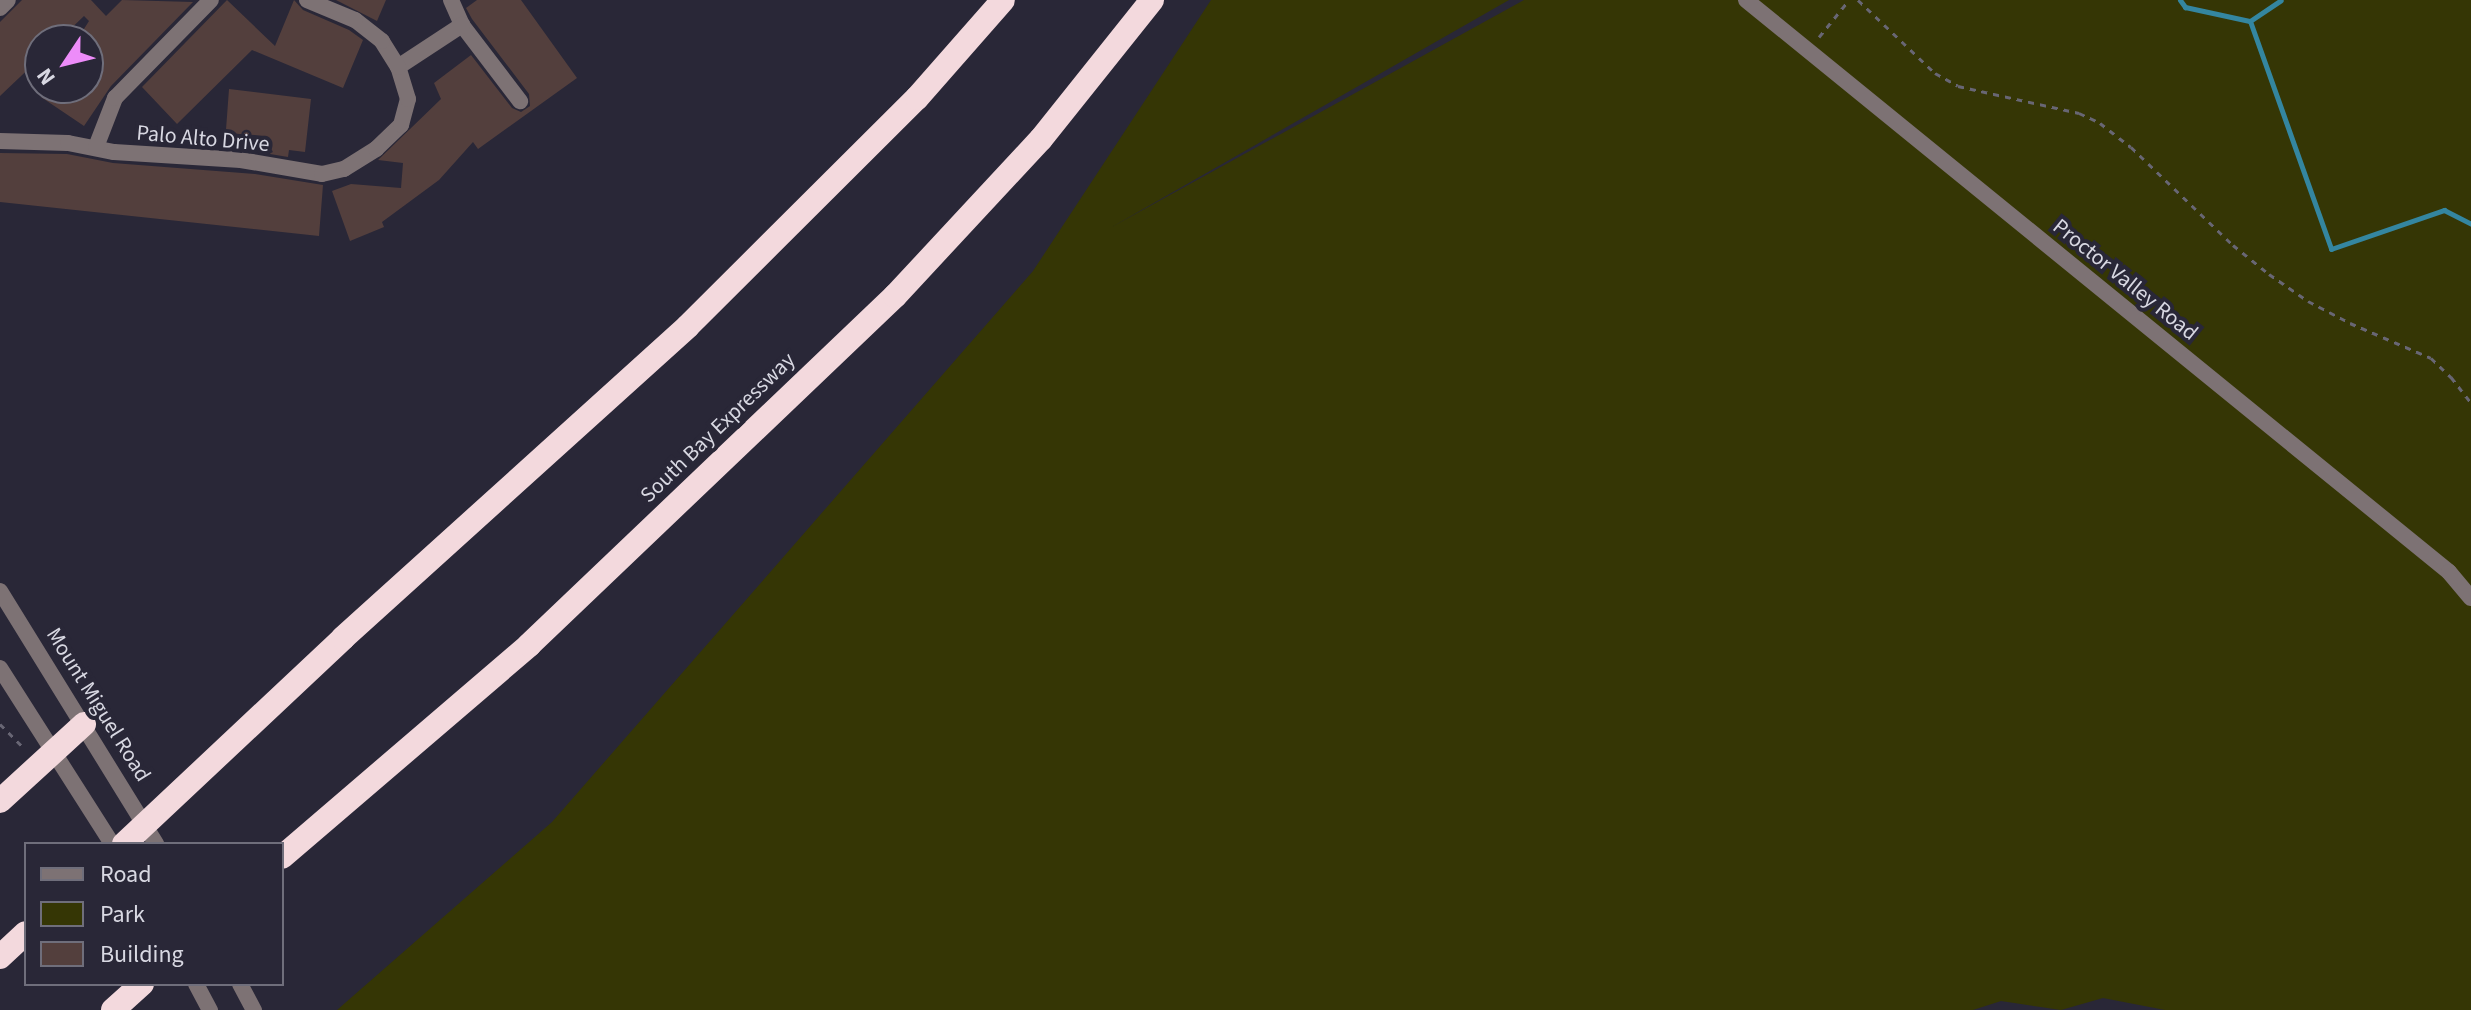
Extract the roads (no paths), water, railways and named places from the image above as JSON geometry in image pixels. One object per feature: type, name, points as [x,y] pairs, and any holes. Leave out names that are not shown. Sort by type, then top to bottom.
[{"type":"highway","points":[[126,842],[343,638],[688,326],[917,98],[1003,0]]},
{"type":"highway","name":"South Bay Expressway","points":[[284,855],[529,645],[895,296],[1041,139],[1152,0]]},
{"type":"highway","points":[[0,801],[84,724]]},
{"type":"highway","points":[[0,957],[24,935]]},
{"type":"highway","points":[[113,1010],[140,986]]},
{"type":"street","points":[[0,8],[8,0]]},
{"type":"street","points":[[96,147],[115,98],[211,0]]},
{"type":"street","name":"Palo Alto Drive","points":[[0,141],[96,147],[141,155],[241,160],[322,174],[344,169],[376,149],[401,125],[408,99],[398,67],[370,30],[307,0]]},
{"type":"street","points":[[451,0],[462,25],[520,101]]},
{"type":"street","name":"Proctor Valley Road","points":[[1746,0],[2449,572],[2471,598]]},
{"type":"street","points":[[398,67],[462,25]]},
{"type":"street","name":"Mount Miguel Road","points":[[0,591],[155,842]]},
{"type":"street","points":[[0,668],[111,842]]},
{"type":"street","points":[[241,986],[254,1010]]},
{"type":"waterway","points":[[2180,0],[2185,7],[2250,21],[2331,249],[2444,210],[2471,224]]},
{"type":"waterway","points":[[2250,21],[2281,0]]}]
